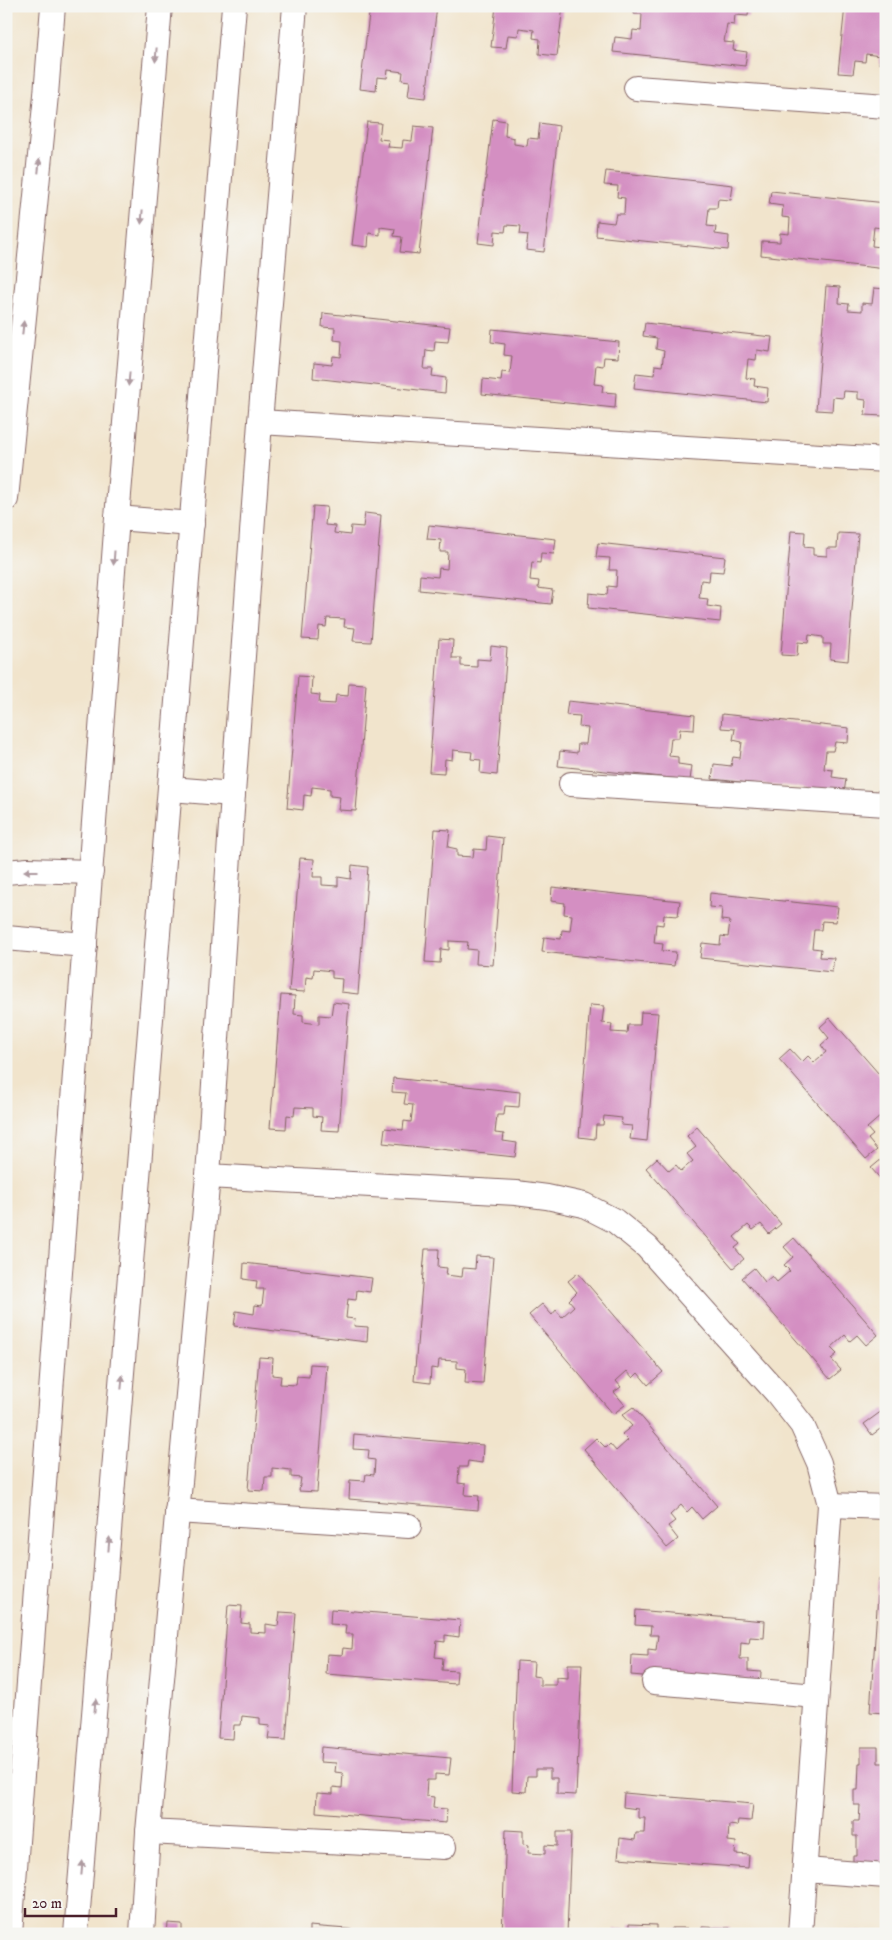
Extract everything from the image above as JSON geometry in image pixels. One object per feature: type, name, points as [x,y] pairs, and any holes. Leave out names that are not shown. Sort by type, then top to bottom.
[{"type":"street","points":[[6,498],[53,6]]},
{"type":"street","points":[[10,1934],[117,518],[160,6]]},
{"type":"street","points":[[76,1934],[234,6]]},
{"type":"street","points":[[142,1934],[148,1832],[208,1176],[260,422],[296,6]]},
{"type":"street","points":[[636,88],[886,106]]},
{"type":"street","points":[[260,422],[886,460]]},
{"type":"street","points":[[117,518],[192,524]]},
{"type":"street","points":[[571,784],[886,804]]},
{"type":"street","points":[[171,789],[233,794]]},
{"type":"street","points":[[6,872],[28,870],[91,872]]},
{"type":"street","points":[[6,938],[85,945]]},
{"type":"street","points":[[208,1176],[516,1193],[547,1197],[584,1206],[615,1221],[647,1247],[778,1392],[802,1425],[819,1463],[830,1505],[800,1934]]},
{"type":"street","points":[[830,1505],[886,1507]]},
{"type":"street","points":[[177,1510],[409,1526]]},
{"type":"street","points":[[654,1682],[816,1696]]},
{"type":"street","points":[[148,1832],[444,1847]]},
{"type":"street","points":[[805,1870],[886,1876]]},
{"type":"building","points":[[370,6],[437,6],[426,98],[408,96],[410,81],[402,80],[403,72],[388,70],[387,78],[377,77],[376,91],[360,89]]},
{"type":"building","points":[[496,6],[563,6],[557,56],[539,54],[540,39],[533,38],[534,30],[519,28],[518,36],[508,35],[506,48],[491,47]]},
{"type":"building","points":[[635,6],[749,6],[748,16],[735,15],[734,25],[727,24],[724,42],[734,43],[733,50],[747,52],[745,66],[613,52],[615,37],[632,39],[633,30],[641,31],[642,14],[634,14]]},
{"type":"building","points":[[845,6],[886,6],[886,64],[879,64],[880,56],[866,54],[865,62],[855,61],[853,74],[838,73]]},
{"type":"building","points":[[493,119],[506,121],[505,136],[514,138],[514,144],[527,146],[528,138],[538,139],[540,123],[559,126],[544,252],[526,250],[528,235],[520,234],[521,226],[506,225],[505,232],[495,231],[494,245],[478,243]]},
{"type":"building","points":[[367,122],[381,123],[379,139],[389,140],[388,147],[402,148],[403,140],[412,141],[414,126],[433,128],[419,254],[400,252],[402,237],[394,236],[395,229],[380,227],[380,235],[369,233],[368,247],[352,245]]},
{"type":"building","points":[[606,171],[733,185],[731,200],[718,199],[717,208],[709,208],[707,226],[716,227],[715,234],[729,236],[728,250],[596,236],[597,221],[614,223],[616,214],[624,214],[625,198],[617,197],[618,186],[604,185]]},
{"type":"building","points":[[771,191],[886,203],[886,219],[883,218],[882,228],[874,227],[872,246],[881,247],[880,254],[886,255],[886,269],[761,255],[762,241],[780,242],[780,233],[789,234],[790,218],[782,217],[783,206],[769,204]]},
{"type":"building","points":[[826,286],[840,287],[839,303],[849,304],[848,310],[862,311],[862,303],[872,304],[874,288],[886,289],[886,378],[883,416],[865,415],[866,400],[858,399],[858,392],[844,391],[843,398],[833,397],[832,411],[816,410]]},
{"type":"building","points":[[323,313],[450,327],[448,342],[435,341],[434,351],[426,350],[424,369],[433,369],[432,376],[446,378],[445,393],[313,378],[314,363],[332,365],[333,356],[341,357],[342,341],[334,340],[335,328],[322,327]]},
{"type":"building","points":[[645,323],[772,337],[770,352],[757,350],[756,360],[748,359],[746,378],[755,379],[754,386],[768,388],[767,402],[634,388],[636,373],[654,375],[655,365],[662,366],[664,351],[656,349],[657,338],[643,336]]},
{"type":"building","points":[[492,329],[619,342],[618,358],[604,357],[603,366],[596,365],[594,384],[603,385],[602,392],[616,393],[615,408],[482,394],[483,379],[501,381],[502,372],[510,373],[512,356],[504,355],[505,344],[491,342]]},
{"type":"building","points":[[313,506],[327,507],[325,525],[335,526],[334,533],[350,535],[351,526],[363,527],[365,513],[381,515],[371,642],[353,641],[355,628],[344,627],[345,619],[327,618],[326,627],[319,626],[318,640],[302,639]]},
{"type":"building","points":[[429,525],[556,539],[554,554],[541,553],[540,563],[532,562],[530,580],[539,581],[538,588],[553,590],[551,604],[419,590],[420,575],[438,577],[439,568],[447,569],[448,552],[440,552],[441,540],[427,539]]},
{"type":"building","points":[[791,531],[805,532],[804,547],[813,548],[813,555],[827,556],[827,548],[837,548],[838,533],[858,534],[848,661],[830,659],[831,644],[823,644],[823,637],[809,635],[808,643],[798,642],[797,656],[781,655]]},
{"type":"building","points":[[598,543],[725,557],[723,572],[710,571],[709,581],[701,580],[699,598],[708,599],[707,606],[721,608],[720,622],[588,608],[589,593],[607,595],[608,586],[616,587],[617,570],[609,570],[610,558],[596,557]]},
{"type":"building","points":[[439,639],[453,640],[452,658],[461,658],[461,666],[477,667],[477,659],[490,660],[491,646],[507,648],[497,775],[480,773],[481,760],[471,759],[472,752],[453,750],[452,760],[445,759],[444,773],[429,772]]},
{"type":"building","points":[[298,676],[312,677],[311,694],[320,695],[319,703],[335,704],[336,695],[348,696],[349,683],[366,684],[356,811],[338,810],[340,797],[330,796],[330,789],[312,787],[311,796],[304,795],[303,810],[287,808]]},
{"type":"building","points":[[568,701],[695,715],[694,730],[680,729],[679,738],[671,738],[669,756],[678,757],[678,764],[692,766],[690,780],[558,766],[560,751],[577,753],[578,744],[586,744],[588,728],[579,727],[580,716],[566,715]]},
{"type":"building","points":[[722,714],[849,728],[848,743],[835,742],[833,751],[826,751],[824,769],[833,770],[832,777],[846,779],[844,793],[712,779],[714,764],[731,766],[733,757],[740,758],[742,742],[733,740],[735,729],[721,728]]},
{"type":"building","points":[[435,829],[450,830],[448,847],[457,849],[457,856],[473,857],[474,849],[486,850],[487,836],[503,838],[493,965],[476,964],[477,950],[467,949],[468,942],[449,941],[449,950],[441,949],[440,963],[425,962]]},
{"type":"building","points":[[300,858],[314,859],[313,877],[322,877],[322,885],[338,886],[338,877],[351,879],[352,865],[368,867],[358,994],[341,992],[342,979],[332,978],[332,971],[314,969],[313,978],[306,977],[305,992],[289,991]]},
{"type":"building","points":[[552,887],[680,901],[678,916],[664,915],[663,925],[656,924],[654,943],[663,944],[662,951],[676,952],[674,966],[542,952],[544,937],[561,939],[562,930],[570,931],[572,915],[564,914],[565,903],[551,901]]},
{"type":"building","points":[[710,893],[838,907],[836,922],[822,921],[821,930],[814,930],[812,948],[821,949],[820,957],[834,958],[832,972],[700,958],[702,943],[720,945],[721,936],[728,937],[730,921],[721,920],[722,908],[709,907]]},
{"type":"building","points":[[281,995],[295,996],[294,1014],[303,1015],[303,1022],[319,1024],[319,1015],[331,1016],[333,1002],[349,1004],[339,1131],[321,1130],[322,1117],[313,1116],[313,1108],[295,1107],[294,1116],[287,1115],[286,1129],[270,1128]]},
{"type":"building","points":[[590,1005],[604,1006],[602,1023],[612,1024],[611,1032],[627,1033],[628,1025],[640,1025],[641,1012],[658,1013],[647,1141],[630,1139],[632,1126],[621,1125],[622,1118],[604,1116],[603,1125],[596,1125],[595,1139],[579,1137]]},
{"type":"building","points":[[830,1018],[886,1082],[886,1121],[881,1116],[867,1128],[873,1135],[868,1139],[877,1150],[866,1159],[779,1059],[790,1049],[802,1062],[808,1056],[814,1062],[826,1052],[821,1045],[829,1038],[820,1027]]},
{"type":"building","points":[[393,1078],[520,1092],[519,1107],[505,1106],[504,1115],[497,1115],[495,1133],[504,1134],[503,1141],[517,1143],[515,1157],[383,1143],[385,1128],[403,1130],[404,1121],[411,1122],[413,1105],[404,1104],[406,1093],[392,1092]]},
{"type":"building","points":[[697,1127],[781,1224],[769,1234],[761,1224],[753,1230],[748,1225],[734,1237],[740,1244],[735,1248],[744,1259],[733,1268],[646,1168],[657,1158],[669,1171],[676,1165],[681,1171],[693,1161],[687,1154],[696,1147],[687,1136]]},
{"type":"building","points":[[883,1158],[886,1162],[886,1185],[871,1168]]},
{"type":"building","points":[[794,1238],[878,1335],[866,1345],[857,1335],[850,1341],[845,1335],[831,1348],[837,1354],[831,1359],[841,1370],[830,1379],[742,1278],[754,1268],[765,1282],[772,1276],[777,1282],[790,1271],[784,1265],[793,1257],[784,1247]]},
{"type":"building","points":[[425,1249],[439,1249],[438,1267],[447,1268],[446,1275],[462,1277],[463,1268],[475,1269],[476,1256],[493,1257],[483,1384],[465,1383],[466,1369],[457,1368],[457,1361],[439,1360],[438,1369],[431,1368],[430,1383],[414,1381]]},
{"type":"building","points":[[244,1263],[372,1278],[370,1292],[357,1290],[356,1300],[348,1299],[346,1318],[355,1319],[354,1326],[368,1327],[367,1342],[234,1326],[236,1311],[254,1314],[255,1305],[262,1306],[264,1289],[256,1289],[257,1281],[243,1279]]},
{"type":"building","points":[[578,1273],[663,1372],[648,1385],[638,1373],[633,1378],[627,1371],[616,1381],[621,1387],[614,1392],[625,1405],[613,1414],[529,1315],[542,1304],[552,1315],[556,1310],[562,1317],[574,1306],[569,1300],[577,1292],[568,1281]]},
{"type":"building","points":[[259,1357],[273,1358],[272,1375],[281,1376],[280,1384],[296,1385],[297,1376],[309,1377],[310,1364],[327,1365],[317,1492],[299,1491],[301,1478],[291,1477],[291,1470],[272,1468],[272,1477],[265,1477],[264,1491],[248,1490]]},
{"type":"building","points":[[633,1407],[717,1506],[702,1519],[692,1507],[687,1512],[681,1505],[670,1515],[675,1521],[668,1526],[678,1539],[667,1548],[584,1449],[596,1438],[606,1448],[610,1444],[616,1451],[628,1440],[622,1434],[632,1426],[622,1415]]},
{"type":"building","points":[[886,1408],[886,1430],[883,1427],[872,1435],[864,1424]]},
{"type":"building","points":[[354,1434],[483,1445],[482,1463],[468,1461],[467,1467],[459,1467],[458,1483],[466,1484],[465,1495],[479,1496],[478,1510],[349,1499],[350,1480],[365,1481],[366,1474],[374,1475],[375,1460],[368,1459],[369,1450],[353,1449]]},
{"type":"building","points":[[879,1579],[886,1579],[885,1713],[870,1712]]},
{"type":"building","points":[[228,1605],[242,1606],[241,1623],[250,1624],[250,1632],[266,1633],[266,1624],[278,1626],[280,1612],[296,1613],[286,1740],[268,1739],[270,1726],[260,1725],[260,1718],[242,1716],[241,1725],[234,1725],[233,1739],[218,1738]]},
{"type":"building","points":[[331,1609],[460,1620],[459,1637],[445,1635],[445,1642],[437,1641],[435,1657],[443,1658],[442,1670],[457,1671],[456,1684],[326,1674],[327,1654],[342,1655],[343,1648],[352,1649],[353,1634],[345,1634],[346,1625],[330,1624]]},
{"type":"building","points":[[636,1610],[765,1621],[764,1638],[750,1637],[749,1643],[741,1642],[740,1659],[748,1659],[748,1671],[761,1672],[760,1686],[631,1675],[632,1655],[648,1656],[648,1649],[656,1650],[658,1635],[650,1635],[651,1626],[635,1625]]},
{"type":"building","points":[[517,1661],[534,1662],[533,1676],[540,1677],[540,1685],[556,1685],[556,1677],[568,1678],[568,1664],[582,1664],[576,1795],[557,1794],[557,1778],[550,1778],[550,1769],[536,1769],[536,1776],[527,1776],[526,1792],[512,1791]]},
{"type":"building","points":[[321,1747],[451,1758],[449,1775],[435,1774],[435,1780],[427,1780],[426,1796],[434,1797],[433,1808],[447,1809],[446,1823],[316,1812],[317,1793],[333,1794],[333,1787],[342,1788],[343,1773],[335,1772],[336,1763],[320,1762]]},
{"type":"building","points":[[861,1747],[878,1747],[878,1763],[886,1763],[884,1865],[853,1864],[853,1856],[857,1856],[857,1836],[853,1836],[853,1821],[859,1821],[860,1805],[854,1805],[854,1790],[858,1790]]},
{"type":"building","points":[[624,1793],[753,1804],[751,1821],[738,1820],[737,1826],[729,1825],[728,1841],[736,1842],[735,1854],[749,1855],[748,1868],[618,1858],[620,1838],[635,1840],[636,1833],[644,1833],[645,1818],[638,1818],[638,1809],[623,1807]]},
{"type":"building","points":[[506,1830],[523,1831],[523,1844],[529,1845],[528,1853],[545,1854],[545,1845],[557,1846],[557,1832],[571,1832],[567,1934],[502,1934]]},
{"type":"building","points":[[168,1923],[182,1924],[182,1934],[167,1934]]},
{"type":"building","points":[[629,1924],[657,1925],[657,1931],[687,1928],[686,1932],[699,1932],[699,1934],[614,1934],[614,1929],[629,1929]]},
{"type":"building","points":[[309,1926],[385,1932],[385,1934],[309,1934]]},
{"type":"building","points":[[702,1927],[730,1928],[730,1934],[702,1934]]},
{"type":"building","points":[[220,1930],[236,1931],[236,1934],[220,1934]]},
{"type":"building","points":[[846,1931],[862,1932],[862,1934],[845,1934]]}]
